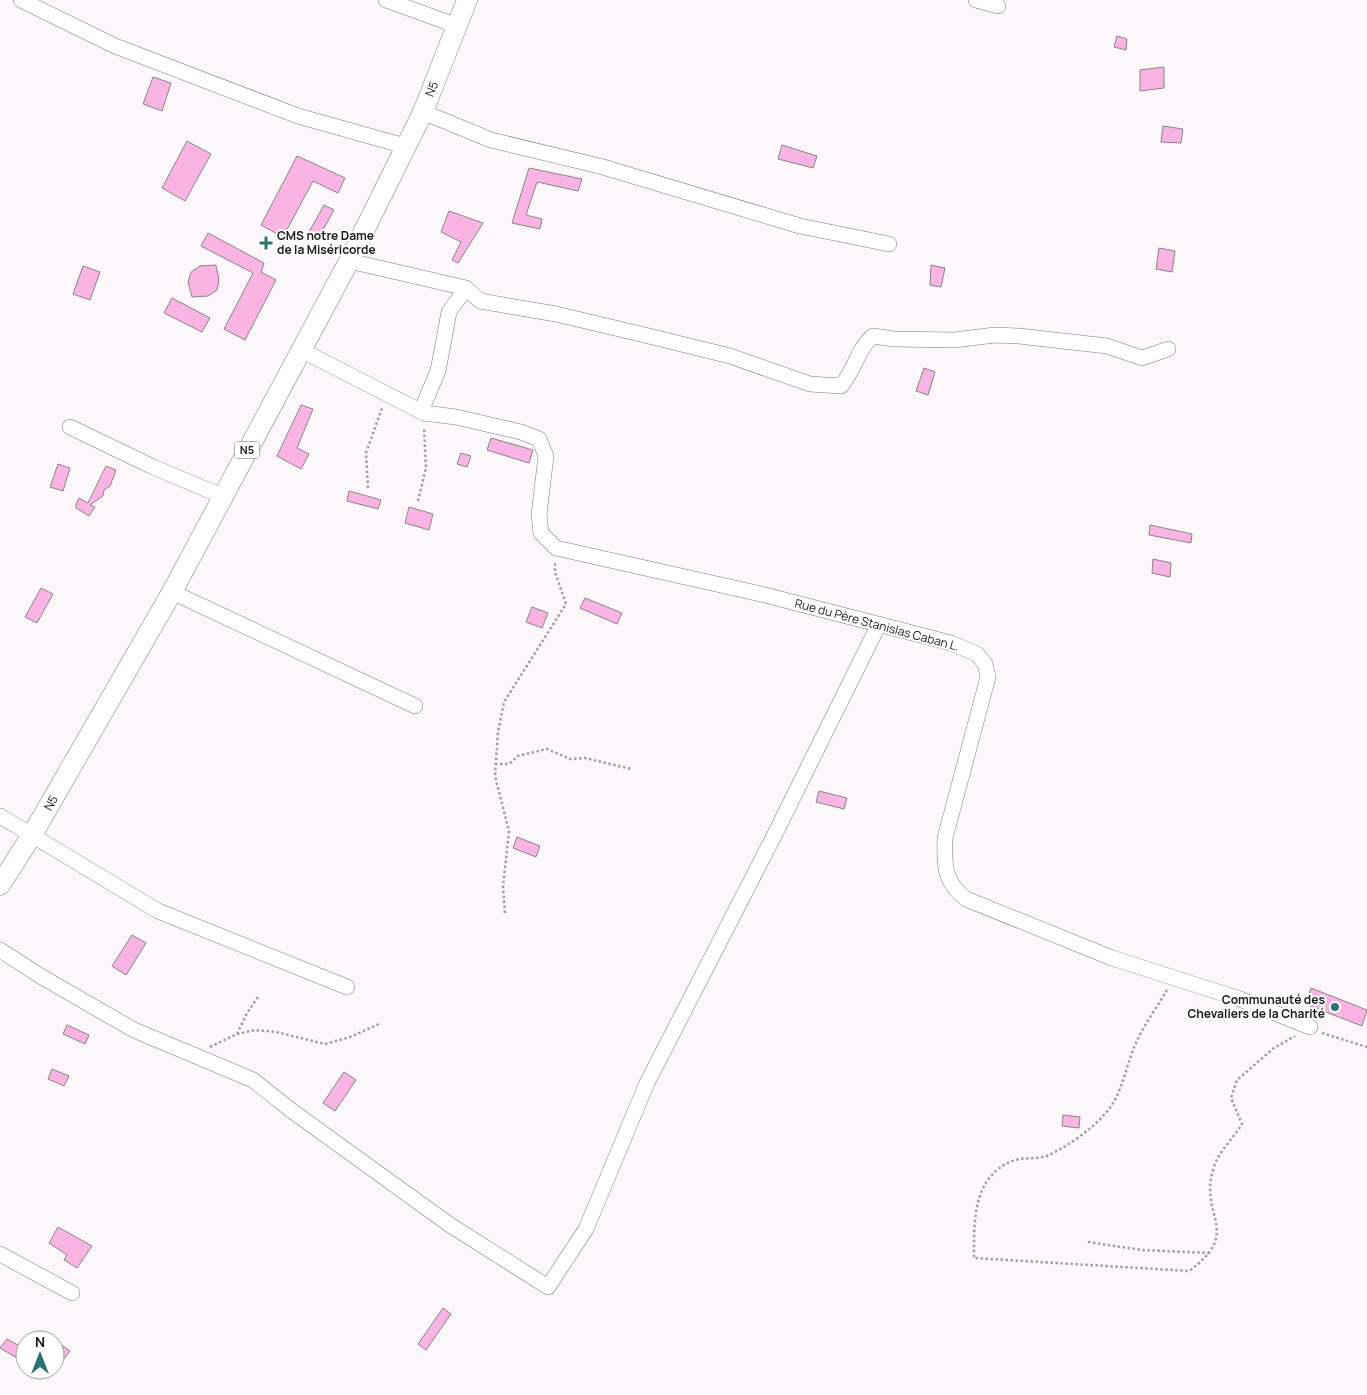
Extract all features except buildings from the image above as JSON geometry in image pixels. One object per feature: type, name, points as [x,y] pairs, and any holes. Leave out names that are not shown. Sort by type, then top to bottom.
[{"type":"main road","name":"N5","points":[[0,885],[32,835],[172,592],[349,261],[423,112],[467,0]]},
{"type":"street","points":[[21,0],[115,46],[298,116],[405,146]]},
{"type":"street","points":[[386,0],[458,26]]},
{"type":"street","points":[[976,0],[998,6]]},
{"type":"street","points":[[423,112],[491,140],[603,167],[800,226],[889,244]]},
{"type":"street","points":[[349,261],[466,288],[480,301],[556,314],[730,356],[810,384],[841,386],[849,377],[866,342],[873,336],[894,339],[954,340],[995,335],[1019,336],[1108,346],[1142,358],[1168,349]]},
{"type":"street","points":[[423,412],[438,371],[449,312],[466,288]]},
{"type":"street","points":[[301,350],[423,412],[456,417],[521,432],[540,439],[546,456],[539,514],[541,534],[556,548]]},
{"type":"street","points":[[70,428],[151,466],[222,496]]},
{"type":"street","name":"Rue du Père Stanislas Caban L.","points":[[556,548],[766,595],[951,643],[971,650],[983,659],[988,677],[945,838],[945,862],[951,886],[966,899],[1112,958],[1237,998],[1310,1027]]},
{"type":"street","points":[[172,592],[415,706]]},
{"type":"street","points":[[0,950],[42,977],[134,1030],[253,1080],[292,1111],[450,1225],[548,1287],[586,1229],[647,1083],[775,834],[879,624]]},
{"type":"street","points":[[0,816],[158,911],[347,987]]},
{"type":"street","points":[[0,1254],[72,1294]]},
{"type":"path","points":[[368,488],[366,454],[387,394]]},
{"type":"path","points":[[418,501],[426,468],[423,412]]},
{"type":"path","points":[[505,913],[503,887],[509,831],[494,776],[498,732],[504,702],[566,604],[555,572],[556,548]]},
{"type":"path","points":[[495,764],[509,764],[518,756],[546,749],[570,758],[585,758],[631,769]]},
{"type":"path","points":[[1174,978],[1136,1042],[1117,1098],[1104,1116],[1048,1156],[1015,1160],[998,1169],[983,1188],[974,1215],[974,1258],[1188,1270],[1207,1258],[1217,1240],[1215,1215],[1209,1192],[1213,1169],[1242,1124],[1231,1098],[1237,1080],[1274,1048],[1310,1027],[1331,1037],[1367,1047]]},
{"type":"path","points":[[237,1034],[247,1013],[258,997]]},
{"type":"path","points":[[194,1056],[237,1034],[255,1030],[276,1032],[325,1044],[350,1037],[379,1024]]},
{"type":"path","points":[[1088,1242],[1142,1250],[1209,1253]]},
{"type":"place","name":"CMS notre Dame de la Miséricorde","points":[[266,243]]},
{"type":"place","name":"Communauté des Chevaliers de la Charité","points":[[1335,1007]]}]
